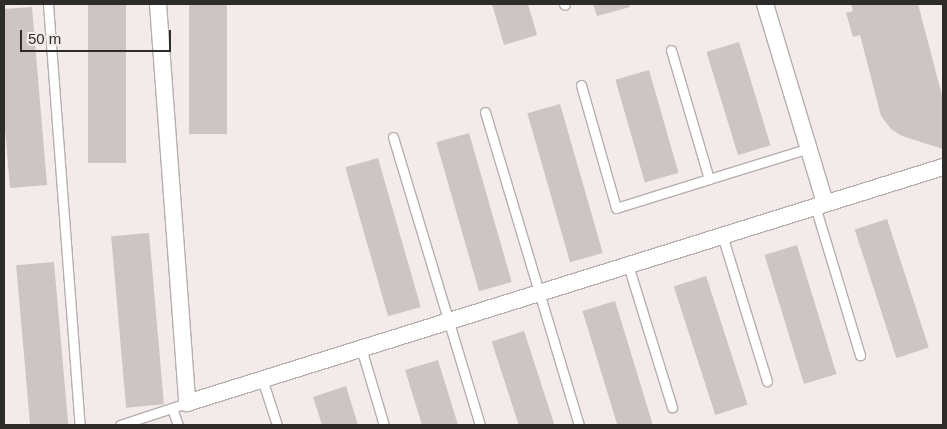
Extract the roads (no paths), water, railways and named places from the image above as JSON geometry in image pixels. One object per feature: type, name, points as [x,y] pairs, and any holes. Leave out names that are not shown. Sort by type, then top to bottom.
[{"type":"street","points":[[158,4],[179,405],[943,167]]},
{"type":"street","points":[[765,4],[809,148],[820,204]]},
{"type":"lane","points":[[48,4],[80,425]]},
{"type":"lane","points":[[671,50],[709,179]]},
{"type":"lane","points":[[581,85],[616,208],[809,148]]},
{"type":"lane","points":[[485,112],[579,425]]},
{"type":"lane","points":[[393,137],[480,425]]},
{"type":"lane","points":[[820,204],[860,355]]},
{"type":"lane","points":[[722,235],[767,381]]},
{"type":"lane","points":[[628,265],[672,407]]},
{"type":"lane","points":[[361,348],[384,425]]},
{"type":"lane","points":[[262,379],[277,425]]},
{"type":"lane","points":[[120,425],[179,405],[178,425]]}]
